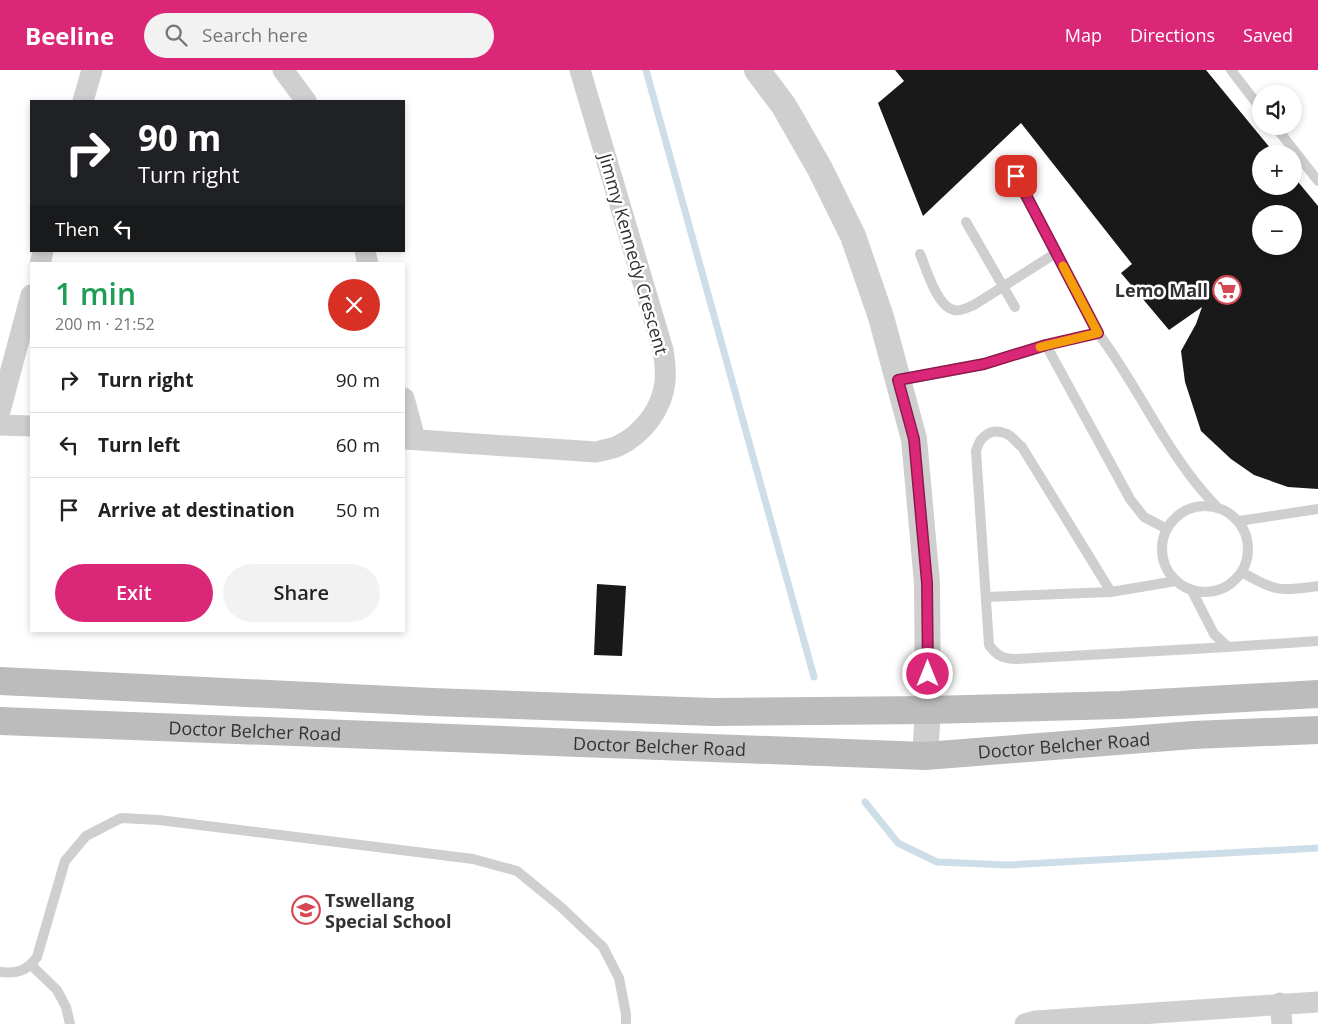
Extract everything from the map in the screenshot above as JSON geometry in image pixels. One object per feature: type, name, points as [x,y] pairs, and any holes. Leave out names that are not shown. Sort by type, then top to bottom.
[{"type":"main road","name":"Doctor Belcher Road","points":[[0,681],[432,702],[703,711],[928,710],[1120,705],[1318,694]]},
{"type":"main road","name":"Doctor Belcher Road","points":[[0,721],[925,756],[1192,735],[1318,730]]},
{"type":"street","points":[[83,100],[92,70]]},
{"type":"street","points":[[283,70],[305,100]]},
{"type":"street","name":"Jimmy Kennedy Crescent","points":[[409,439],[596,452],[617,446],[636,435],[659,405],[665,383],[666,368],[663,350],[580,70]]},
{"type":"street","points":[[757,70],[784,106],[820,169],[853,236],[881,317],[914,439],[927,583],[928,710],[925,756]]},
{"type":"street","points":[[0,411],[30,299]]},
{"type":"street","points":[[405,406],[409,439]]},
{"type":"street","points":[[0,425],[30,426]]},
{"type":"street","points":[[1025,1024],[1036,1021],[1281,1014],[1318,1002]]},
{"type":"lane","points":[[1231,70],[1252,97]]},
{"type":"lane","points":[[1282,135],[1318,181]]},
{"type":"lane","points":[[1016,176],[1098,333],[1112,351],[1168,446],[1200,490],[1217,507],[1239,521],[1245,533],[1248,546],[1247,559],[1242,572],[1229,585],[1211,592],[1192,591],[1176,581],[1165,566],[1162,547],[1167,529],[1176,517],[1188,509],[1202,506],[1217,507]]},
{"type":"lane","points":[[966,222],[1015,307]]},
{"type":"lane","points":[[920,254],[941,302],[953,310],[962,310],[974,305],[1056,253]]},
{"type":"lane","points":[[898,380],[984,364],[1046,345],[1098,333]]},
{"type":"lane","points":[[1046,345],[1130,499],[1144,517],[1167,529]]},
{"type":"lane","points":[[1111,592],[1022,447],[1008,434],[999,432],[988,434],[979,440],[976,450],[989,644],[995,654],[1005,659],[1228,648],[1318,641]]},
{"type":"lane","points":[[1239,521],[1285,516],[1318,509]]},
{"type":"lane","points":[[1242,572],[1271,588],[1286,590],[1318,586]]},
{"type":"lane","points":[[986,597],[1111,592],[1176,581]]},
{"type":"lane","points":[[1192,591],[1214,634],[1228,648]]},
{"type":"lane","points":[[0,972],[12,973],[22,971],[31,965],[37,957],[64,861],[86,836],[121,818],[159,820],[473,859],[517,870],[561,907],[603,947],[619,978],[626,1014],[626,1024]]},
{"type":"lane","points":[[31,965],[57,990],[66,1007],[70,1024]]},
{"type":"building","name":"Lemo Mall","points":[[895,70],[1206,70],[1252,126],[1252,135],[1259,135],[1268,145],[1252,145],[1252,195],[1302,195],[1302,187],[1318,206],[1318,489],[1288,487],[1254,475],[1231,459],[1201,431],[1185,382],[1181,351],[1196,324],[1202,307],[1169,330],[1121,273],[1132,264],[1021,123],[923,216],[878,103],[904,81]]},
{"type":"building","points":[[597,584],[626,586],[622,656],[594,655]]},
{"type":"waterway","points":[[646,70],[814,677]]},
{"type":"waterway","points":[[865,802],[898,843],[937,862],[1008,865],[1318,848]]},
{"type":"slow traffic","points":[[1040,347],[1098,333],[1063,266]]},
{"type":"place","name":"Lemo Mall","points":[[1227,290]]},
{"type":"place","name":"Tswellang Special School","points":[[306,910]]},
{"type":"route","points":[[928,674],[927,583],[914,439],[898,380],[984,364],[1046,345],[1098,333],[1016,176]]}]
